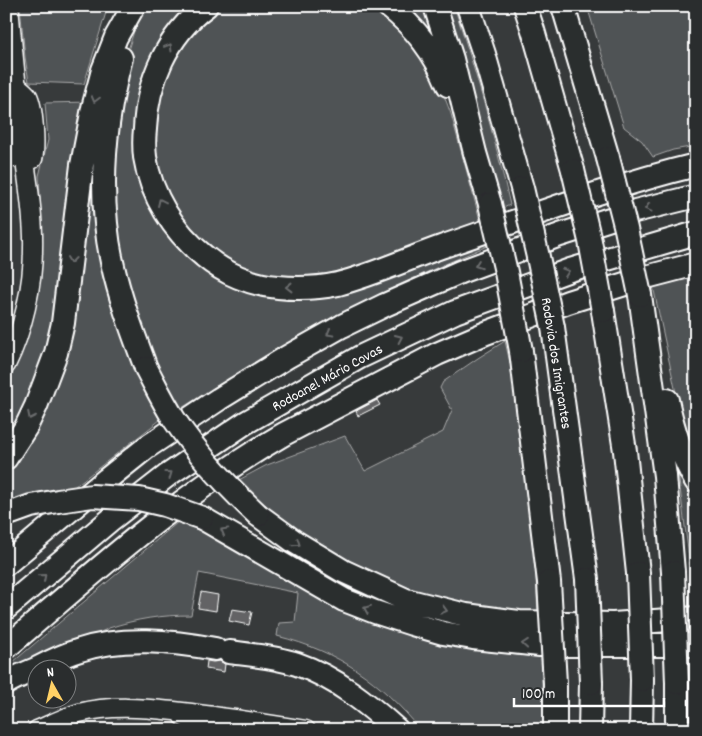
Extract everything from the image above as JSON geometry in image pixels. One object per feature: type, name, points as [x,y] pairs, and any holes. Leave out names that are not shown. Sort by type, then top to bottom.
[{"type":"highway","points":[[206,6],[189,20],[176,36],[154,78],[149,94],[145,121],[145,158],[160,203],[168,218],[181,234],[209,260],[227,272],[247,280],[278,287],[314,287],[338,284],[560,206],[648,177],[696,165]]},
{"type":"highway","points":[[388,6],[410,25],[433,54],[444,75],[475,153]]},
{"type":"highway","points":[[435,6],[452,59],[475,153],[490,204],[506,272],[521,351],[549,582],[555,683],[555,730]]},
{"type":"highway","name":"Rodovia dos Imigrantes","points":[[468,6],[484,54],[522,188],[553,327],[587,579],[591,682],[590,730]]},
{"type":"highway","points":[[525,6],[573,170],[590,241],[603,311],[625,451],[638,573],[642,680],[641,730]]},
{"type":"highway","points":[[563,6],[608,158],[626,228],[641,301],[664,476],[673,572],[678,683],[677,730]]},
{"type":"highway","points":[[133,7],[118,70],[108,127],[105,158],[105,203],[112,261],[124,307],[146,368],[174,418],[202,458],[223,481],[258,514],[295,542],[343,572],[406,600],[466,615],[519,622],[613,624],[696,618]]},
{"type":"highway","points":[[6,458],[26,427],[36,406],[56,353],[63,323],[82,166],[93,108],[103,70],[116,37],[133,7]]},
{"type":"highway","points":[[6,564],[147,447],[253,378],[342,326],[385,305],[496,258],[634,211],[696,196]]},
{"type":"highway","name":"Rodoanel Mário Covas","points":[[6,608],[109,521],[168,475],[245,423],[360,357],[455,312],[570,270],[696,233]]},
{"type":"highway","points":[[6,648],[94,572],[192,494],[259,448],[284,434],[437,354],[486,333],[568,302],[650,276],[696,264]]},
{"type":"highway","points":[[641,301],[654,336],[672,423],[688,469],[696,481]]},
{"type":"highway","points":[[6,515],[31,506],[58,500],[92,496],[139,499],[165,505],[202,518],[344,600],[435,631],[473,638],[540,645],[696,645]]},
{"type":"highway","points":[[6,683],[81,649],[111,643],[170,642],[274,659],[298,665],[320,674],[339,685],[397,730]]},
{"type":"main road","points":[[9,6],[9,48],[17,86],[29,98],[34,127],[34,154],[32,164],[26,176]]},
{"type":"main road","points":[[6,125],[16,160],[26,176],[34,247],[30,289],[20,330],[6,365]]},
{"type":"main road","points":[[37,730],[79,713],[97,709],[139,708],[201,714],[306,730]]},
{"type":"main road","points":[[170,711],[210,730]]},
{"type":"shaded area","points":[[20,6],[108,6],[84,84],[29,82]]},
{"type":"shaded area","points":[[142,6],[199,6],[163,46],[150,203],[263,295],[485,238],[487,246],[404,283],[332,319],[221,383],[177,411],[157,375],[115,250],[116,107],[128,50]]},
{"type":"shaded area","points":[[221,6],[375,6],[388,14],[413,38],[440,85],[451,114],[480,220],[448,238],[325,283],[242,276],[171,216],[148,141],[168,61],[207,15]]},
{"type":"shaded area","points":[[397,6],[429,6],[454,85]]},
{"type":"shaded area","points":[[442,6],[454,6],[477,80],[510,205],[501,209]]},
{"type":"shaded area","points":[[587,6],[696,6],[696,146],[673,150],[653,157],[642,141],[624,127]]},
{"type":"shaded area","points":[[90,102],[55,315],[43,363],[6,444],[6,379],[11,371],[40,261],[42,238],[39,176],[48,140],[45,103]]},
{"type":"shaded area","points":[[94,148],[105,279],[111,305],[137,376],[160,420],[70,490],[6,507],[6,469],[25,440]]},
{"type":"shaded area","points":[[696,274],[696,461],[682,421],[653,286]]},
{"type":"shaded area","points":[[505,341],[513,376],[535,560],[538,614],[519,616],[408,594],[299,537],[235,482],[267,465],[345,436],[365,471],[443,432],[452,410],[440,388],[443,382]]},
{"type":"shaded area","points":[[678,473],[696,500],[696,611]]},
{"type":"shaded area","points":[[178,522],[203,530],[317,597],[470,649],[541,657],[544,730],[421,730],[390,696],[357,670],[320,650],[277,636],[279,623],[295,622],[298,593],[199,573],[191,615],[149,618],[109,628],[48,658],[28,658],[28,668],[6,679],[6,668]]},
{"type":"building","points":[[377,400],[380,405],[358,416],[356,411]]},
{"type":"building","points":[[201,592],[218,595],[216,611],[198,608]]},
{"type":"building","points":[[232,609],[252,612],[249,625],[229,621]]},
{"type":"building","points":[[207,661],[220,661],[225,664],[224,672],[206,669]]}]
